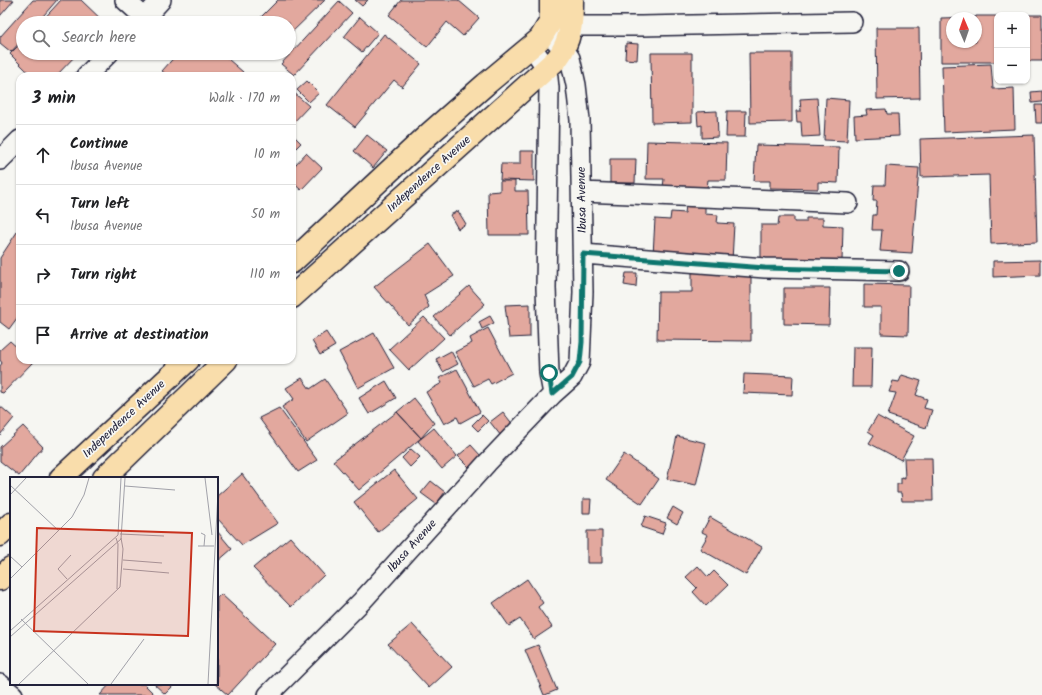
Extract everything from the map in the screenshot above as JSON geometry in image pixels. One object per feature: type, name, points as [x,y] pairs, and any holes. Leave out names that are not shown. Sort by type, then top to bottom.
[{"type":"main road","points":[[296,258],[428,135],[550,25],[572,0]]},
{"type":"main road","points":[[550,25],[564,49]]},
{"type":"main road","name":"Independence Avenue","points":[[296,293],[557,60],[564,49]]},
{"type":"main road","points":[[105,477],[222,364]]},
{"type":"main road","points":[[182,365],[196,389]]},
{"type":"main road","name":"Independence Avenue","points":[[62,477],[182,365]]},
{"type":"main road","points":[[0,535],[10,525]]},
{"type":"main road","points":[[0,579],[10,569]]},
{"type":"street","points":[[125,0],[139,16]]},
{"type":"street","points":[[146,16],[161,0]]},
{"type":"street","points":[[552,394],[549,373],[546,288],[549,88],[547,69],[550,25],[641,26],[852,22]]},
{"type":"street","name":"Ibusa Avenue","points":[[268,695],[362,601],[487,463],[552,394],[572,377],[580,362],[582,342],[583,254],[580,120],[576,85],[570,58],[564,49]]},
{"type":"street","points":[[90,72],[102,60]]},
{"type":"street","points":[[0,160],[16,144]]},
{"type":"street","points":[[582,192],[848,203]]},
{"type":"street","points":[[583,254],[765,268],[899,271]]},
{"type":"street","points":[[0,684],[13,695]]},
{"type":"building","points":[[0,0],[14,0],[0,16]]},
{"type":"building","points":[[33,0],[57,0],[43,16],[19,16]]},
{"type":"building","points":[[61,0],[81,0],[98,16],[46,16]]},
{"type":"building","points":[[278,0],[325,0],[296,28],[296,16],[262,16]]},
{"type":"building","points":[[355,0],[368,0],[362,6]]},
{"type":"building","points":[[401,0],[458,0],[479,18],[463,36],[447,22],[427,47],[389,15]]},
{"type":"building","points":[[339,1],[352,13],[296,73],[290,72],[281,64],[285,60],[296,60],[296,48]]},
{"type":"building","points":[[1030,15],[1042,15],[1042,61],[1030,61]]},
{"type":"building","points":[[982,16],[994,16],[994,62],[941,62],[941,18],[946,18],[946,48],[982,48]]},
{"type":"building","points":[[360,17],[378,33],[362,52],[344,37]]},
{"type":"building","points":[[16,19],[16,47],[11,52],[0,43],[0,37]]},
{"type":"building","points":[[876,28],[919,28],[920,98],[877,99]]},
{"type":"building","points":[[384,34],[421,64],[402,87],[394,80],[355,127],[327,105]]},
{"type":"building","points":[[626,43],[638,44],[637,60],[625,59]]},
{"type":"building","points":[[16,48],[16,60],[10,54]]},
{"type":"building","points":[[651,53],[692,53],[692,122],[652,123]]},
{"type":"building","points":[[749,53],[792,53],[792,122],[750,123]]},
{"type":"building","points":[[16,60],[71,60],[60,72],[28,72]]},
{"type":"building","points":[[172,60],[229,60],[243,72],[163,72],[162,71]]},
{"type":"building","points":[[991,64],[993,89],[1014,88],[1015,129],[944,132],[942,66]]},
{"type":"building","points":[[307,81],[319,93],[309,102],[297,90]]},
{"type":"building","points":[[1042,91],[1042,102],[1032,103],[1031,92]]},
{"type":"building","points":[[296,95],[309,106],[296,120]]},
{"type":"building","points":[[817,98],[820,136],[802,137],[801,122],[797,122],[796,111],[801,111],[800,99]]},
{"type":"building","points":[[826,98],[849,100],[847,141],[824,140]]},
{"type":"building","points":[[1035,105],[1042,105],[1042,123],[1036,123]]},
{"type":"building","points":[[886,109],[887,114],[898,114],[899,136],[855,138],[854,116],[867,115],[866,110]]},
{"type":"building","points":[[717,111],[718,137],[702,138],[702,125],[698,126],[697,112]]},
{"type":"building","points":[[727,111],[746,111],[745,137],[726,137]]},
{"type":"building","points":[[367,135],[387,151],[373,168],[354,151]]},
{"type":"building","points":[[1034,135],[1037,242],[991,244],[989,175],[921,177],[920,139]]},
{"type":"building","points":[[296,138],[301,143],[296,148]]},
{"type":"building","points":[[647,141],[727,143],[726,180],[708,180],[707,188],[663,187],[664,179],[646,179]]},
{"type":"building","points":[[756,145],[839,147],[838,183],[818,182],[818,189],[770,188],[770,181],[754,181]]},
{"type":"building","points":[[520,151],[534,151],[534,181],[500,180],[501,164],[520,164]]},
{"type":"building","points":[[306,153],[322,168],[301,190],[296,186],[296,164]]},
{"type":"building","points":[[610,159],[636,159],[635,183],[610,183]]},
{"type":"building","points":[[886,166],[919,168],[912,253],[880,251],[882,230],[872,230],[873,215],[876,215],[877,201],[873,201],[874,185],[885,185]]},
{"type":"building","points":[[500,181],[515,181],[515,191],[528,191],[529,235],[489,235],[488,192],[500,191]]},
{"type":"building","points":[[686,206],[705,207],[705,214],[718,215],[717,223],[734,224],[732,261],[653,255],[655,219],[670,220],[671,212],[685,213]]},
{"type":"building","points":[[458,211],[466,224],[458,229],[450,215]]},
{"type":"building","points":[[779,217],[794,217],[794,222],[806,222],[806,218],[823,218],[823,225],[843,226],[842,261],[761,260],[761,225],[778,225]]},
{"type":"building","points":[[16,234],[16,319],[9,329],[0,322],[0,258]]},
{"type":"building","points":[[430,244],[454,276],[424,295],[429,307],[408,325],[374,287]]},
{"type":"building","points":[[1040,260],[1040,275],[993,277],[993,261]]},
{"type":"building","points":[[692,272],[751,273],[751,341],[657,340],[658,292],[692,292]]},
{"type":"building","points":[[626,273],[637,273],[636,287],[624,285]]},
{"type":"building","points":[[864,284],[909,285],[908,335],[881,334],[881,307],[864,307]]},
{"type":"building","points":[[469,286],[485,304],[450,335],[434,317]]},
{"type":"building","points":[[784,288],[830,288],[829,325],[784,324]]},
{"type":"building","points":[[530,304],[530,337],[509,338],[505,305]]},
{"type":"building","points":[[490,316],[494,323],[482,329],[479,322]]},
{"type":"building","points":[[424,317],[444,338],[409,370],[389,349]]},
{"type":"building","points":[[488,328],[512,373],[491,384],[488,379],[474,386],[455,352],[472,343],[470,338]]},
{"type":"building","points":[[326,332],[335,346],[320,355],[312,341]]},
{"type":"building","points":[[374,333],[394,368],[358,388],[339,352]]},
{"type":"building","points":[[10,341],[16,346],[16,364],[31,364],[3,393],[0,392],[0,366],[2,363],[0,360],[0,350]]},
{"type":"building","points":[[853,347],[872,347],[871,387],[852,387]]},
{"type":"building","points":[[451,351],[458,364],[443,372],[436,359]]},
{"type":"building","points":[[457,369],[480,412],[460,423],[457,417],[444,424],[426,392],[442,383],[439,378]]},
{"type":"building","points":[[744,374],[793,376],[792,395],[743,393]]},
{"type":"building","points":[[902,375],[921,381],[916,395],[927,399],[924,408],[932,410],[926,428],[888,415],[896,393],[889,392],[893,381],[899,382]]},
{"type":"building","points":[[302,378],[310,389],[325,379],[348,413],[306,442],[282,407],[294,399],[286,388]]},
{"type":"building","points":[[386,381],[396,398],[369,414],[359,398]]},
{"type":"building","points":[[414,398],[434,423],[421,438],[397,412]]},
{"type":"building","points":[[0,406],[14,418],[0,435]]},
{"type":"building","points":[[279,408],[317,460],[298,472],[259,418]]},
{"type":"building","points":[[397,412],[421,438],[359,490],[333,461]]},
{"type":"building","points":[[503,412],[514,426],[501,436],[490,422]]},
{"type":"building","points":[[482,415],[488,421],[478,431],[472,425]]},
{"type":"building","points":[[877,416],[914,436],[901,460],[869,443],[874,435],[868,431]]},
{"type":"building","points":[[23,426],[43,447],[19,476],[0,461],[0,447]]},
{"type":"building","points":[[434,428],[457,456],[442,469],[418,441]]},
{"type":"building","points":[[677,436],[706,443],[696,485],[667,479]]},
{"type":"building","points":[[471,445],[481,456],[469,467],[458,456]]},
{"type":"building","points":[[411,449],[420,457],[410,467],[402,458]]},
{"type":"building","points":[[624,454],[659,479],[642,504],[606,480]]},
{"type":"building","points":[[904,458],[932,458],[933,501],[902,501],[901,493],[897,493],[897,484],[901,484],[901,477],[905,478]]},
{"type":"building","points":[[394,470],[418,499],[378,532],[354,502]]},
{"type":"building","points":[[242,474],[278,523],[242,545],[218,519],[218,495]]},
{"type":"building","points":[[431,481],[445,492],[436,504],[421,493]]},
{"type":"building","points":[[583,499],[591,499],[590,513],[583,513]]},
{"type":"building","points":[[673,507],[683,513],[677,524],[667,518]]},
{"type":"building","points":[[645,516],[666,523],[662,534],[641,527]]},
{"type":"building","points":[[710,517],[762,547],[746,575],[700,549],[708,535],[702,532]]},
{"type":"building","points":[[587,531],[602,531],[602,563],[587,563]]},
{"type":"building","points":[[218,532],[232,549],[218,561]]},
{"type":"building","points":[[290,537],[324,575],[291,607],[253,568]]},
{"type":"building","points":[[698,566],[708,577],[714,571],[728,585],[706,606],[693,592],[697,588],[686,577]]},
{"type":"building","points":[[527,579],[543,603],[538,607],[552,627],[534,639],[520,619],[509,626],[493,603]]},
{"type":"building","points":[[221,594],[275,644],[228,695],[216,685],[218,685],[218,597]]},
{"type":"building","points":[[412,624],[452,667],[429,688],[388,644]]},
{"type":"building","points":[[538,645],[557,690],[545,695],[525,650]]},
{"type":"building","points":[[109,685],[145,685],[154,694],[153,695],[100,695]]},
{"type":"building","points":[[155,685],[174,685],[165,694]]},
{"type":"route","points":[[549,373],[552,394],[572,377],[580,362],[582,342],[583,254],[765,268],[899,271]]}]
